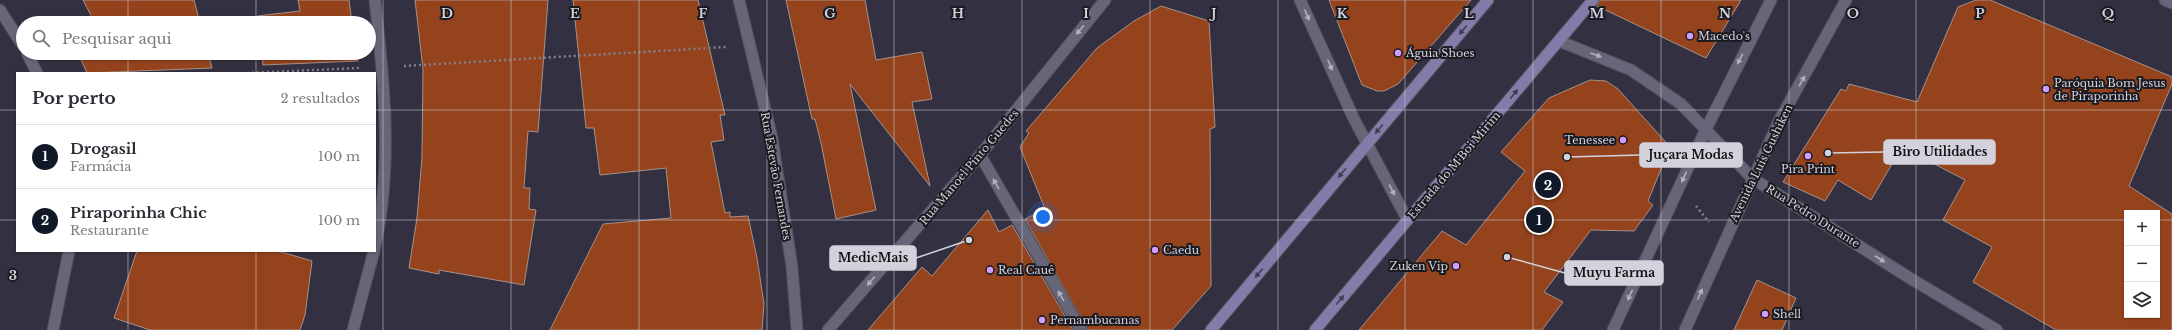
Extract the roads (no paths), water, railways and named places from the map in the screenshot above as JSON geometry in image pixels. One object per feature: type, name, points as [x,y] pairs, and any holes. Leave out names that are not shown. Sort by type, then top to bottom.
[{"type":"main road","points":[[1211,330],[1488,0]]},
{"type":"main road","name":"Estrada do M'Boi Mirim","points":[[1315,330],[1593,0]]},
{"type":"street","points":[[375,0],[382,67],[386,142],[382,215],[376,242]]},
{"type":"street","name":"Rua Estevão Fernandes","points":[[739,0],[772,138],[792,267],[797,330]]},
{"type":"street","name":"Rua Manoel Pinto Guedes","points":[[828,330],[980,155],[1105,0]]},
{"type":"street","points":[[1300,0],[1354,119],[1407,219]]},
{"type":"street","points":[[1613,330],[1706,129],[1771,0]]},
{"type":"street","name":"Avenida Luis Gushiken","points":[[1684,330],[1779,121],[1846,0]]},
{"type":"street","points":[[2165,0],[2172,3]]},
{"type":"street","points":[[0,10],[16,35]]},
{"type":"street","name":"Rua Pedro Durante","points":[[1559,42],[1631,70],[1681,104],[1752,178],[1908,277],[1997,330]]},
{"type":"street","points":[[30,60],[36,72]]},
{"type":"street","points":[[980,155],[1081,330]]},
{"type":"street","points":[[53,330],[69,252]]},
{"type":"street","points":[[353,330],[374,252]]},
{"type":"place","name":"Macedo's","points":[[1690,36]]},
{"type":"place","name":"Águia Shoes","points":[[1398,53]]},
{"type":"place","name":"Paróquia Bom Jesus de Piraporinha","points":[[2046,89]]},
{"type":"place","name":"Tenessee","points":[[1623,140]]},
{"type":"place","name":"Biro Utilidades","points":[[1828,153]]},
{"type":"place","name":"Pira Print","points":[[1808,156]]},
{"type":"place","name":"Juçara Modas","points":[[1567,157]]},
{"type":"place","name":"Piraporinha Chic","points":[[1548,185]]},
{"type":"place","name":"Drogasil","points":[[1539,220]]},
{"type":"place","name":"MedicMais","points":[[969,240]]},
{"type":"place","name":"Caedu","points":[[1155,250]]},
{"type":"place","name":"Muyu Farma","points":[[1507,257]]},
{"type":"place","name":"Zuken Vip","points":[[1456,266]]},
{"type":"place","name":"Real Cauê","points":[[990,270]]},
{"type":"place","name":"Shell","points":[[1765,314]]},
{"type":"place","name":"Pernambucanas","points":[[1042,320]]}]
